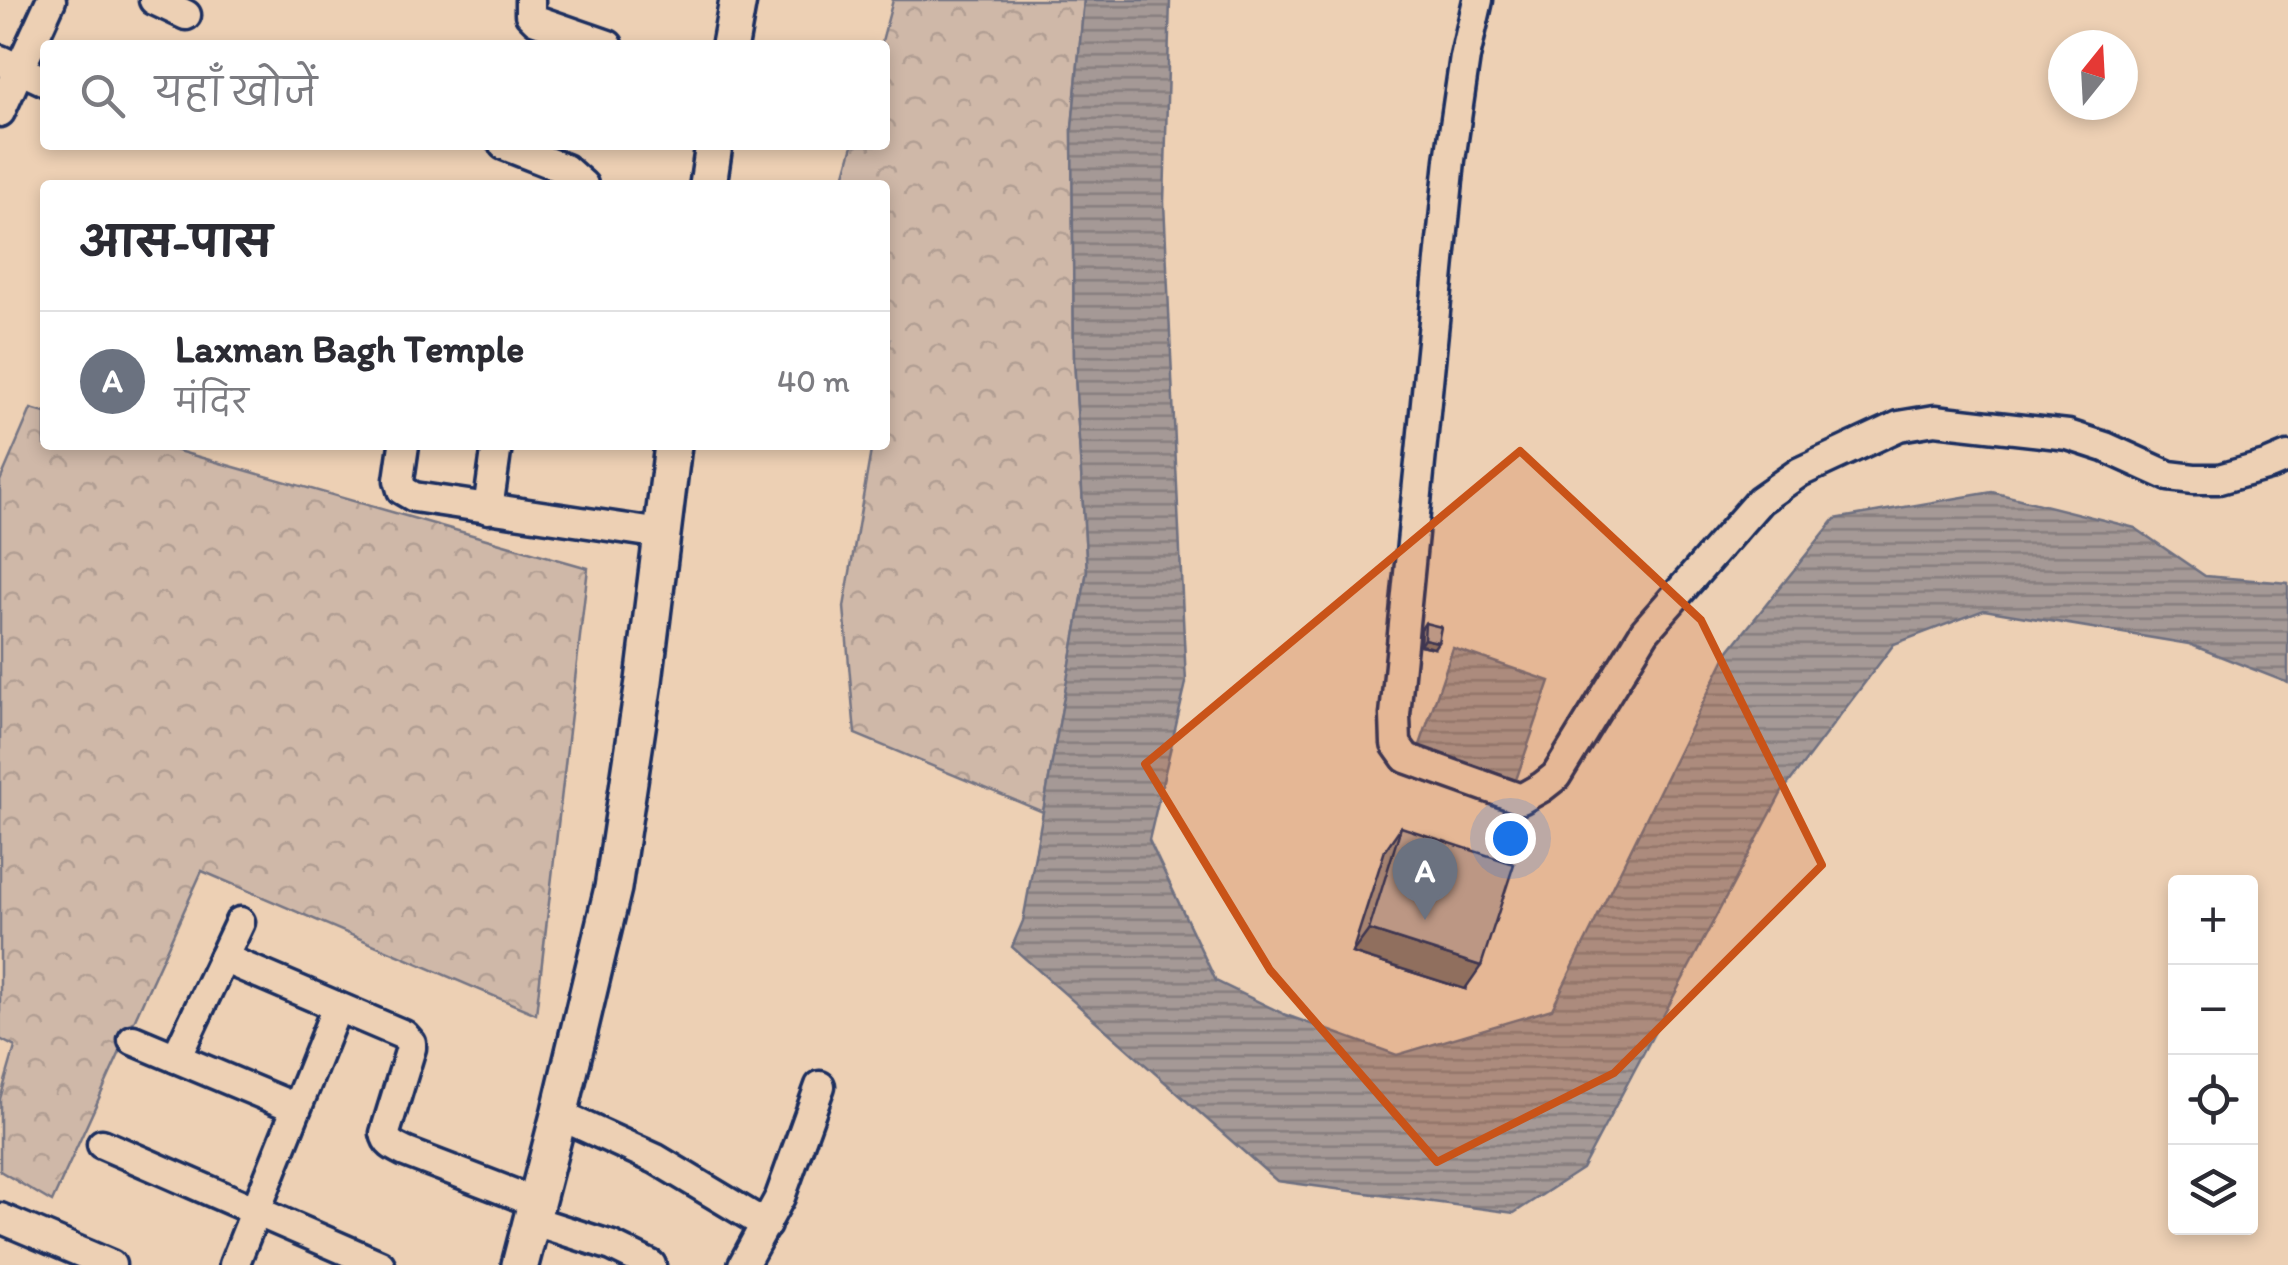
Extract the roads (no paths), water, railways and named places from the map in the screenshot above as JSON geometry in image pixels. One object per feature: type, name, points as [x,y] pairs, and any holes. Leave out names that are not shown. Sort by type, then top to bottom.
[{"type":"main road","points":[[731,40],[738,0]]},
{"type":"main road","points":[[709,180],[713,150]]},
{"type":"main road","points":[[520,1265],[613,888],[644,681],[671,450]]},
{"type":"street","points":[[0,112],[52,0]]},
{"type":"street","points":[[154,0],[186,15]]},
{"type":"street","points":[[530,0],[530,14],[536,20],[594,40]]},
{"type":"street","points":[[1478,0],[1450,160],[1395,715],[1396,744],[1406,758],[1521,799],[1542,788],[1556,776],[1645,631],[1760,500],[1800,472],[1899,426],[1935,420],[2068,435],[2168,476],[2194,479],[2219,479],[2288,457]]},
{"type":"street","points":[[516,150],[565,170],[577,180]]},
{"type":"street","points":[[403,450],[399,480],[402,490],[414,497],[662,534]]},
{"type":"street","points":[[488,508],[497,450]]},
{"type":"street","points":[[176,1058],[240,922]]},
{"type":"street","points":[[222,958],[404,1035],[411,1043],[410,1055],[385,1133],[392,1146],[651,1265]]},
{"type":"street","points":[[234,1265],[337,1007]]},
{"type":"street","points":[[133,1040],[296,1108]]},
{"type":"street","points":[[742,1265],[786,1183],[820,1086]]},
{"type":"street","points":[[559,1115],[656,1159],[766,1225]]},
{"type":"street","points":[[102,1144],[380,1265]]},
{"type":"street","points":[[0,1218],[111,1265]]},
{"type":"place","name":"Laxman Bagh Temple","points":[[1425,920]]}]
